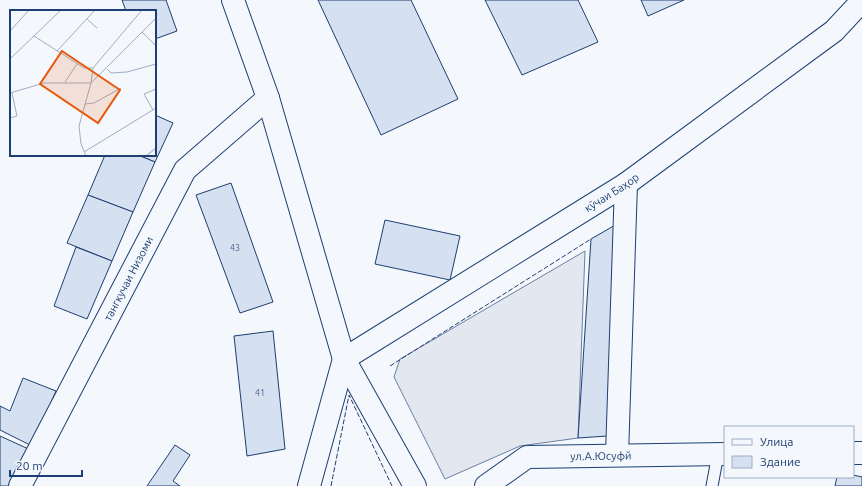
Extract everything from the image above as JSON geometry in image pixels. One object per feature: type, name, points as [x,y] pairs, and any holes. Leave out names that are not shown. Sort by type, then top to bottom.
[{"type":"street","points":[[233,0],[268,98],[344,359],[415,486]]},
{"type":"street","name":"кӯчаи Баҳор","points":[[344,359],[626,184],[834,31],[862,2]]},
{"type":"street","name":"тангкучаи Низоми","points":[[20,486],[185,170],[268,98]]},
{"type":"street","points":[[617,455],[626,184]]},
{"type":"street","points":[[309,486],[344,359]]},
{"type":"street","name":"ул.А.Юсуфй","points":[[486,486],[527,457],[721,454]]},
{"type":"lane","points":[[712,486],[721,454]]},
{"type":"shaded area","points":[[585,251],[578,438],[520,446],[445,479],[394,377],[400,359]]},
{"type":"building","points":[[122,0],[166,0],[177,31],[156,39],[156,10],[126,10]]},
{"type":"building","points":[[318,0],[411,0],[458,99],[381,135]]},
{"type":"building","points":[[485,0],[578,0],[598,42],[522,75]]},
{"type":"building","points":[[641,0],[684,0],[648,16]]},
{"type":"building","points":[[156,115],[173,123],[155,162],[140,156],[156,156]]},
{"type":"building","points":[[105,156],[140,156],[155,162],[133,212],[88,195]]},
{"type":"building","points":[[231,183],[273,302],[240,313],[196,195]]},
{"type":"building","points":[[88,195],[133,212],[112,261],[67,243]]},
{"type":"building","points":[[385,220],[460,236],[450,280],[375,264]]},
{"type":"building","points":[[617,224],[607,436],[578,438],[591,239]]},
{"type":"building","points":[[76,247],[112,261],[87,319],[54,306]]},
{"type":"building","points":[[273,331],[285,449],[247,456],[234,336]]},
{"type":"building","points":[[23,378],[56,391],[32,446],[0,430],[0,406],[10,411]]},
{"type":"building","points":[[0,436],[33,451],[15,486],[0,486]]},
{"type":"building","points":[[175,445],[190,455],[173,481],[180,486],[147,486]]},
{"type":"building","points":[[854,475],[862,477],[862,486],[835,486],[837,478],[854,478]]},
{"type":"fence","points":[[390,366],[591,239]]},
{"type":"fence","points":[[331,486],[349,395],[392,486]]}]
